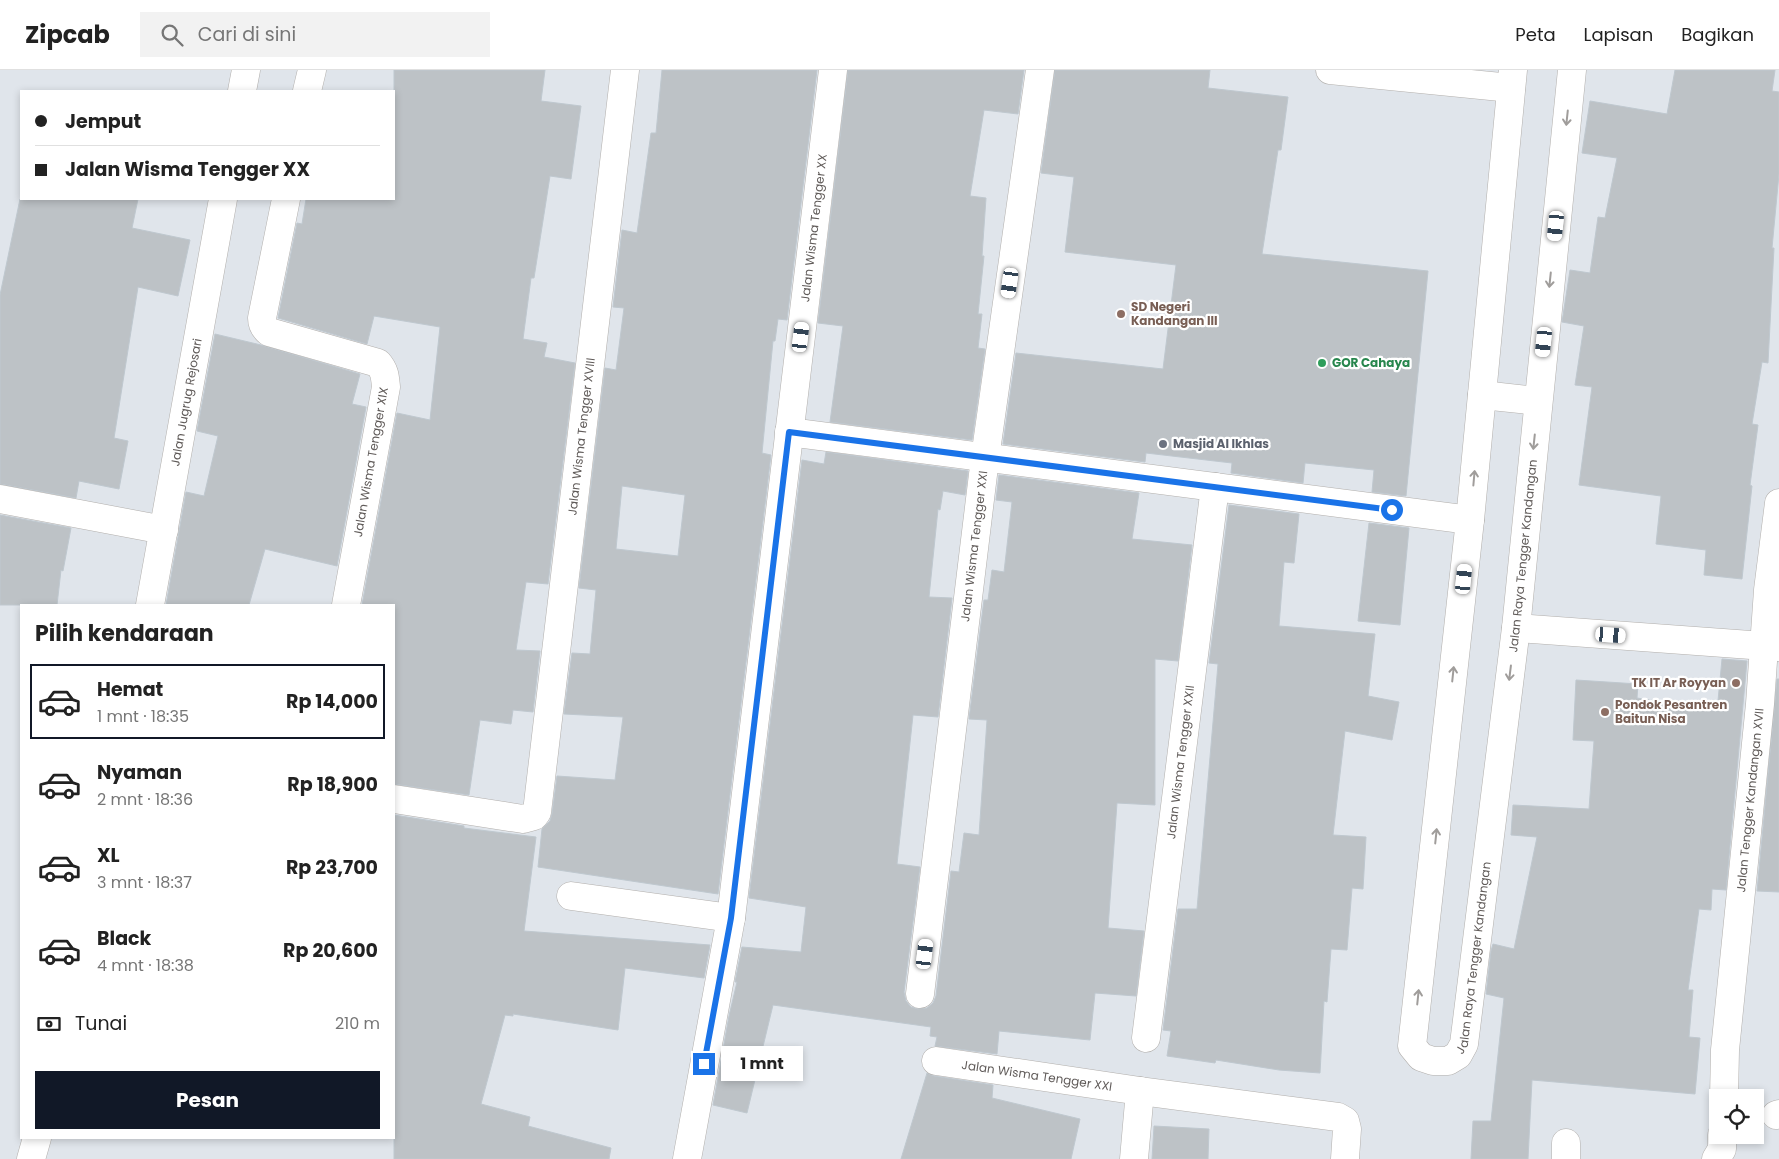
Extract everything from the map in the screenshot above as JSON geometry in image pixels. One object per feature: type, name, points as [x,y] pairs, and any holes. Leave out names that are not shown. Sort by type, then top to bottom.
[{"type":"street","points":[[242,90],[246,70]]},
{"type":"street","points":[[308,90],[312,70]]},
{"type":"street","name":"Jalan Wisma Tengger XVIII","points":[[395,799],[524,820],[534,816],[537,812],[625,70]]},
{"type":"street","name":"Jalan Wisma Tengger XX","points":[[688,1159],[731,918],[833,70]]},
{"type":"street","name":"Jalan Wisma Tengger XXI","points":[[920,994],[985,458],[1040,70]]},
{"type":"street","points":[[1330,70],[1512,79]]},
{"type":"street","name":"Jalan Raya Tengger Kandangan","points":[[1512,79],[1470,520],[1412,1046],[1421,1058],[1433,1062],[1448,1061],[1458,1055],[1464,1044],[1516,628],[1572,70]]},
{"type":"street","name":"Jalan Jugrug Rejosari","points":[[150,604],[223,200]]},
{"type":"street","name":"Jalan Wisma Tengger XIX","points":[[286,200],[262,318],[264,329],[378,363],[384,370],[386,387],[346,604]]},
{"type":"street","points":[[1482,395],[1538,401]]},
{"type":"street","points":[[789,432],[1470,520]]},
{"type":"street","name":"Jalan Wisma Tengger XXII","points":[[1146,1038],[1215,487]]},
{"type":"street","points":[[0,499],[164,530]]},
{"type":"street","name":"Jalan Tengger Kandangan XVII","points":[[1724,1089],[1725,1050],[1759,714],[1771,646],[1768,590],[1779,503]]},
{"type":"street","points":[[1516,628],[1771,646]]},
{"type":"street","points":[[571,896],[731,918]]},
{"type":"street","name":"Jalan Wisma Tengger XXI","points":[[936,1061],[1140,1091],[1338,1117],[1345,1121],[1347,1129],[1345,1159]]},
{"type":"street","points":[[1134,1159],[1140,1091]]},
{"type":"street","points":[[31,1159],[36,1139]]},
{"type":"street","points":[[1716,1159],[1722,1149],[1722,1144]]},
{"type":"building","points":[[394,70],[545,70],[541,101],[581,106],[571,179],[550,176],[534,278],[531,278],[523,339],[547,343],[544,357],[575,363],[548,584],[526,582],[516,650],[540,651],[533,712],[513,710],[511,724],[480,720],[469,795],[395,784],[395,604],[362,604],[397,413],[430,420],[440,327],[374,316],[367,344],[278,318],[297,223],[302,224],[306,200],[395,200]]},
{"type":"building","points":[[662,70],[817,70],[787,320],[778,319],[775,341],[773,341],[762,453],[771,455],[718,894],[538,867],[542,829],[550,821],[552,814],[557,776],[615,780],[623,717],[564,714],[572,653],[590,654],[596,590],[579,588],[605,368],[616,370],[624,308],[613,307],[622,230],[637,233],[651,133],[656,133]],"holes":[[[622,486],[685,495],[678,556],[616,549]]]},
{"type":"building","points":[[848,70],[1024,70],[1018,114],[984,110],[970,196],[986,198],[982,256],[984,256],[978,314],[982,314],[978,348],[985,349],[972,440],[830,422],[843,326],[818,323]]},
{"type":"building","points":[[1055,70],[1210,70],[1208,88],[1288,97],[1281,150],[1278,150],[1262,254],[1428,271],[1406,496],[1372,492],[1374,470],[1305,463],[1303,483],[1231,473],[1232,463],[1146,453],[1145,462],[1003,444],[1016,353],[1163,369],[1176,265],[1065,252],[1074,177],[1041,173]]},
{"type":"building","points":[[1675,70],[1775,70],[1772,91],[1779,92],[1779,174],[1772,248],[1774,248],[1768,363],[1762,362],[1752,424],[1758,425],[1750,485],[1752,486],[1742,579],[1704,575],[1706,550],[1656,544],[1661,496],[1579,485],[1592,387],[1575,385],[1584,326],[1562,322],[1570,270],[1590,273],[1598,217],[1605,218],[1617,158],[1582,153],[1590,101],[1667,114]]},
{"type":"building","points":[[20,199],[138,200],[132,228],[190,240],[178,296],[138,287],[114,438],[128,441],[119,489],[79,481],[76,498],[0,484],[0,295]]},
{"type":"building","points":[[215,334],[261,345],[360,374],[352,404],[366,407],[337,566],[265,549],[249,604],[166,604],[186,492],[204,496],[218,436],[197,431]]},
{"type":"building","points":[[826,452],[968,471],[965,495],[943,491],[940,510],[938,509],[929,597],[952,598],[938,717],[913,715],[897,864],[920,867],[904,992],[906,1001],[911,1007],[918,1009],[927,1008],[933,1003],[936,996],[951,871],[959,872],[964,833],[979,835],[987,720],[969,719],[984,600],[988,600],[992,570],[1004,572],[1012,502],[996,500],[999,475],[1139,493],[1132,539],[1192,545],[1178,661],[1155,659],[1155,805],[1117,803],[1108,928],[1144,931],[1136,996],[1095,993],[1090,1040],[999,1031],[997,1054],[935,1046],[937,1037],[930,1036],[931,1027],[773,1005],[747,1113],[713,1105],[742,947],[801,952],[806,907],[749,898],[802,460],[824,464]]},
{"type":"building","points":[[1229,505],[1299,514],[1294,563],[1284,562],[1279,626],[1375,634],[1368,696],[1399,702],[1392,740],[1345,731],[1333,835],[1366,837],[1363,889],[1352,888],[1347,950],[1331,949],[1327,1002],[1324,1001],[1320,1073],[1279,1070],[1216,1060],[1215,1063],[1167,1056],[1171,1031],[1163,1030],[1178,909],[1197,909],[1218,664],[1209,663]]},
{"type":"building","points":[[0,515],[71,528],[63,571],[61,570],[57,604],[0,605]]},
{"type":"building","points":[[1369,523],[1409,528],[1400,625],[1358,621]]},
{"type":"building","points":[[1722,659],[1747,661],[1726,890],[1712,889],[1711,910],[1699,909],[1688,990],[1693,990],[1689,1037],[1700,1038],[1695,1094],[1532,1080],[1528,1159],[1471,1159],[1473,1121],[1491,1121],[1504,998],[1486,994],[1491,951],[1493,944],[1514,949],[1537,837],[1511,835],[1513,805],[1589,809],[1594,741],[1573,740],[1576,680],[1638,684],[1637,698],[1717,711]]},
{"type":"building","points":[[1777,679],[1779,679],[1779,892],[1757,891]]},
{"type":"building","points":[[395,815],[464,826],[464,828],[536,837],[524,931],[710,945],[704,978],[625,968],[618,1030],[513,1014],[513,1016],[505,1015],[481,1104],[530,1117],[528,1126],[611,1148],[609,1159],[394,1159]]},
{"type":"building","points":[[927,1073],[934,1076],[993,1085],[992,1098],[1080,1119],[1071,1159],[901,1159]]},
{"type":"building","points":[[1154,1126],[1209,1129],[1208,1159],[1152,1159]]},
{"type":"place","name":"SD Negeri Kandangan III","points":[[1121,314]]},
{"type":"place","name":"GOR Cahaya","points":[[1322,363]]},
{"type":"place","name":"Masjid Al Ikhlas","points":[[1163,444]]},
{"type":"place","name":"TK IT Ar Royyan","points":[[1736,683]]},
{"type":"place","name":"Pondok Pesantren Baitun Nisa","points":[[1605,712]]},
{"type":"route","points":[[704,1064],[731,918],[789,432],[1392,510]]}]
